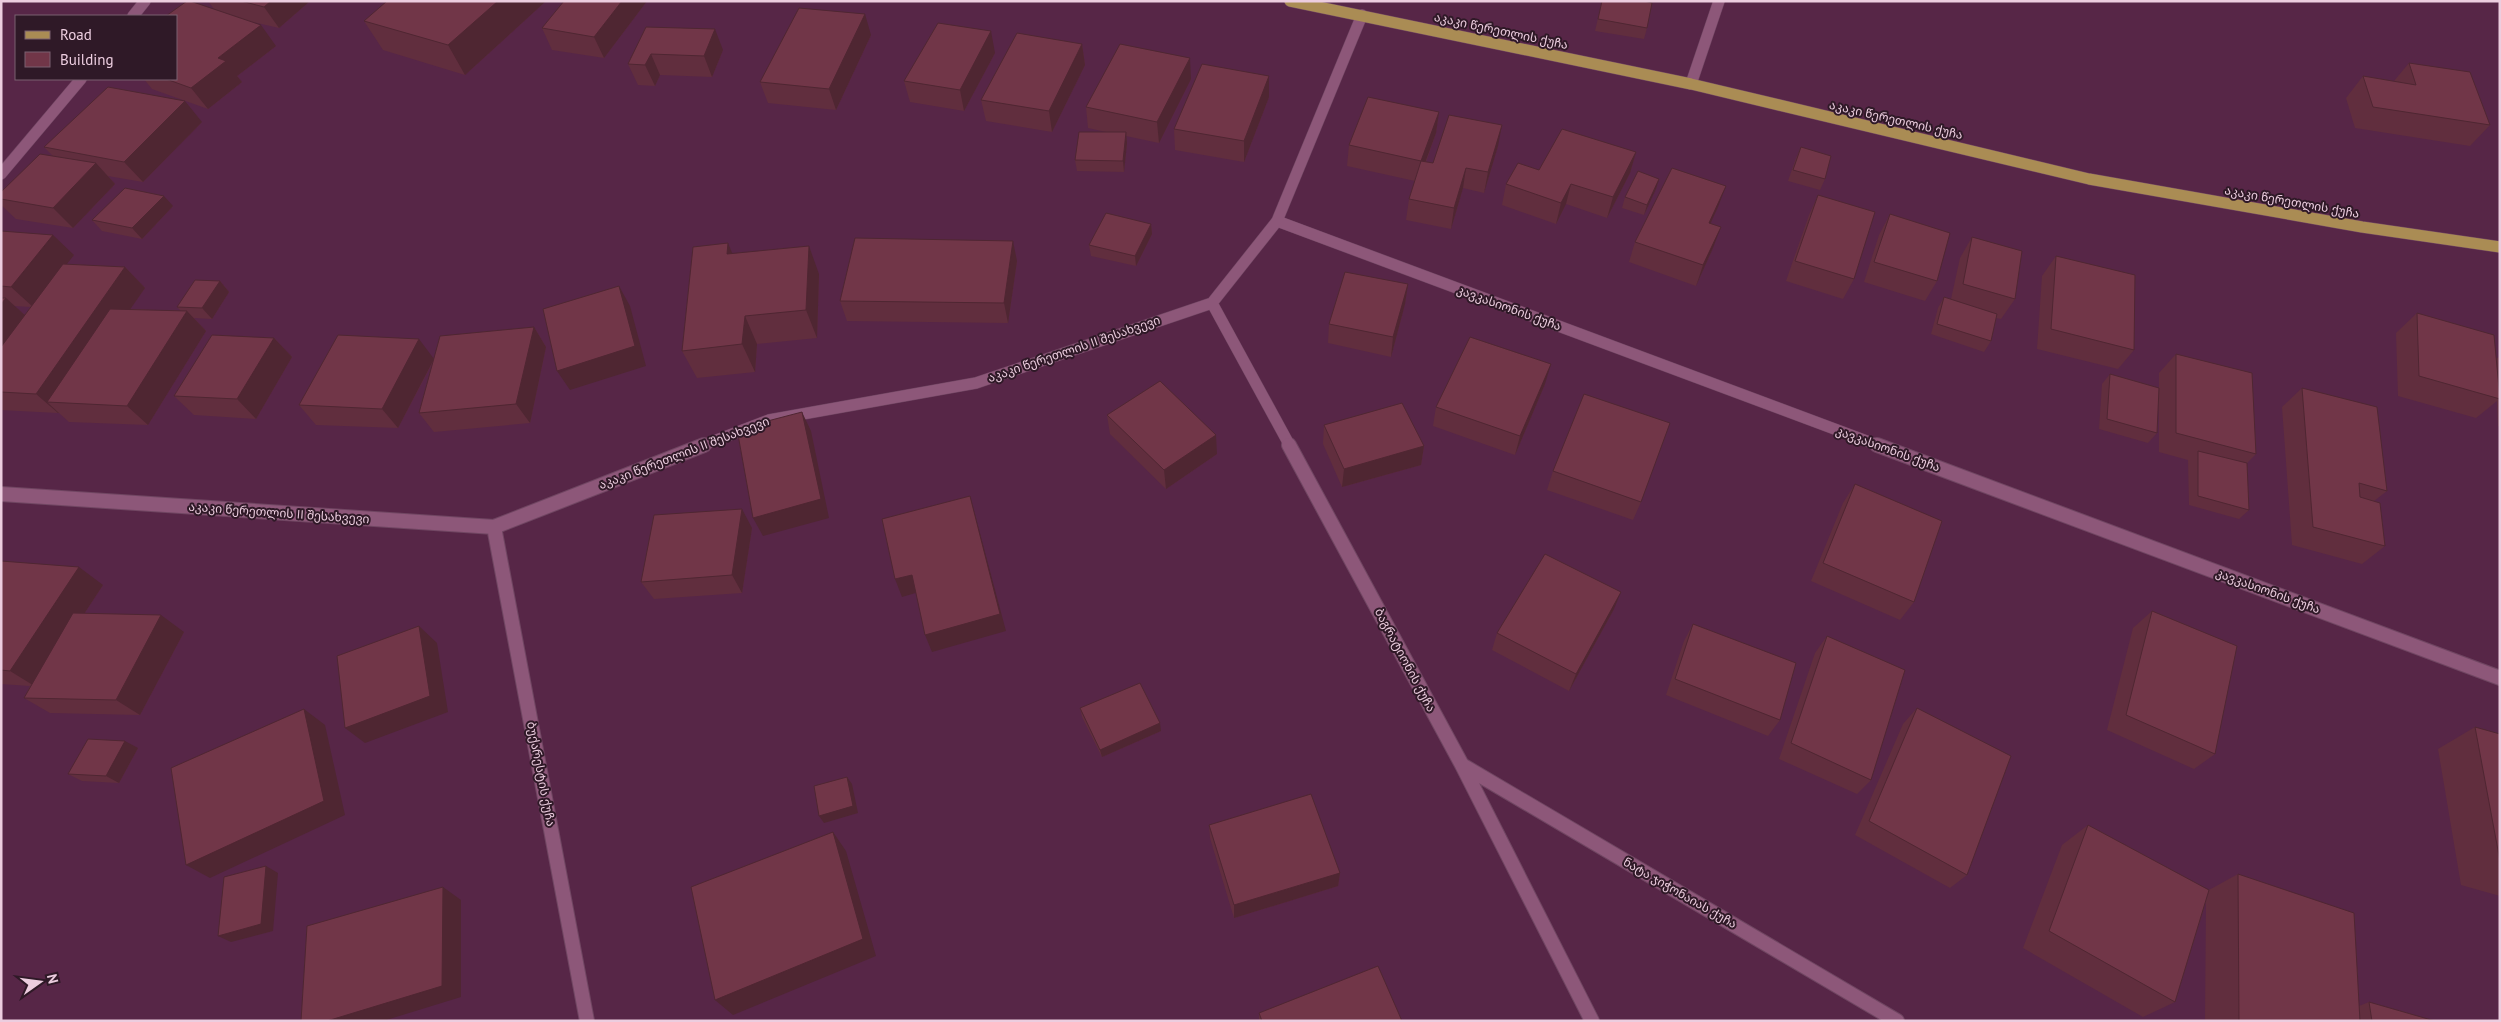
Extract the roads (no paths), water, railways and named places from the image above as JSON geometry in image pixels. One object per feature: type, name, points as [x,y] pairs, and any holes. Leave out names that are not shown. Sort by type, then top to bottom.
[{"type":"main road","name":"აკაკი წერეთლის ქუჩა","points":[[1290,1],[1691,84],[2089,179],[2352,225],[2500,248]]},
{"type":"street","points":[[134,15],[146,1]]},
{"type":"street","points":[[1691,84],[1719,1]]},
{"type":"street","points":[[1212,303],[1277,221],[1362,15]]},
{"type":"street","points":[[1,174],[80,80]]},
{"type":"street","name":"კავკასიონის ქუჩა","points":[[1277,221],[2500,678]]},
{"type":"street","name":"აკაკი წერეთლის II შესახვევი","points":[[1,494],[494,527],[769,420],[976,383],[1212,303]]},
{"type":"street","name":"ბაგრატიონის ქუჩა","points":[[1212,303],[1462,765],[1592,1021]]},
{"type":"street","name":"ბუქარესტის ქუჩა","points":[[494,527],[588,1021]]},
{"type":"street","name":"ნატა ჯიჭონაიას ქუჩა","points":[[1462,765],[1897,1021]]}]
